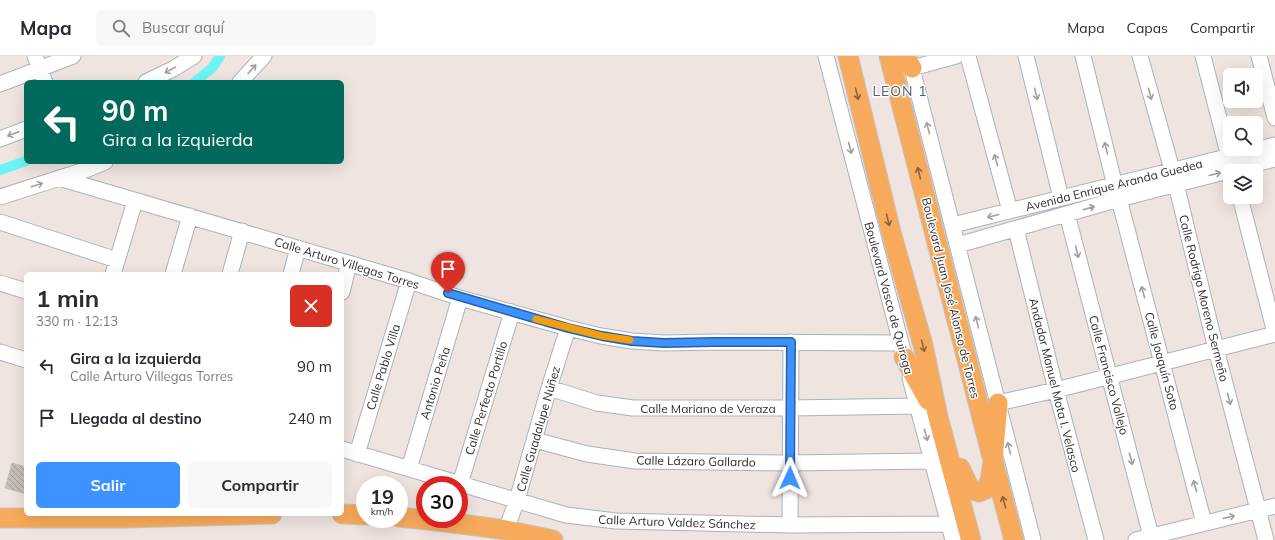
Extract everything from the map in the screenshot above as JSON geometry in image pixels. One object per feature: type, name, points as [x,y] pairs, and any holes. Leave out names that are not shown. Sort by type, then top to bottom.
[{"type":"main road","points":[[848,56],[891,232],[923,345],[938,417],[971,540]]},
{"type":"main road","name":"Boulevard Juan José Alonso de Torres","points":[[889,56],[1014,540]]},
{"type":"main road","points":[[903,350],[949,439],[970,489],[979,492],[986,488],[990,481],[998,403]]},
{"type":"main road","points":[[344,514],[356,515]]},
{"type":"main road","points":[[0,518],[43,516],[125,518],[198,516]]},
{"type":"main road","points":[[408,518],[506,530],[554,540]]},
{"type":"street","points":[[0,84],[73,56]]},
{"type":"street","points":[[150,80],[173,69],[194,56]]},
{"type":"street","points":[[242,80],[264,56]]},
{"type":"street","name":"Boulevard Vasco de Quiroga","points":[[826,56],[953,540]]},
{"type":"street","points":[[956,56],[909,60],[953,225],[1033,540]]},
{"type":"street","points":[[968,56],[1010,211]]},
{"type":"street","points":[[1026,56],[1062,198]]},
{"type":"street","name":"Calle Joaquín Soto","points":[[1083,56],[1204,523]]},
{"type":"street","name":"Calle Rodrigo Moreno Sermeño","points":[[1140,56],[1174,178],[1216,349],[1266,540]]},
{"type":"street","points":[[1203,56],[1231,164]]},
{"type":"street","points":[[1259,56],[1275,118]]},
{"type":"street","points":[[0,139],[24,130]]},
{"type":"street","name":"Avenida Enrique Aranda Guedea","points":[[1236,164],[1275,145]]},
{"type":"street","name":"Avenida Enrique Aranda Guedea","points":[[1244,164],[1275,159]]},
{"type":"street","points":[[0,197],[101,164]]},
{"type":"street","name":"Avenida Enrique Aranda Guedea","points":[[953,225],[1062,198],[1117,192],[1223,168]]},
{"type":"street","name":"Calle Arturo Villegas Torres","points":[[59,178],[349,263],[460,298],[602,336],[632,341],[664,343],[791,342],[903,350]]},
{"type":"street","name":"Avenida Enrique Aranda Guedea","points":[[958,245],[1068,214],[1117,192]]},
{"type":"street","points":[[0,222],[115,267],[135,201]]},
{"type":"street","points":[[998,403],[1109,377],[1275,334],[1242,204]]},
{"type":"street","name":"Calle Francisco Vallejo","points":[[1068,214],[1151,536]]},
{"type":"street","points":[[174,272],[190,216]]},
{"type":"street","name":"Andador Manuel Mota I. Velasco","points":[[1016,229],[1056,390],[1096,540]]},
{"type":"street","points":[[231,272],[242,231]]},
{"type":"street","points":[[292,272],[298,248]]},
{"type":"street","points":[[344,284],[349,263]]},
{"type":"street","name":"Calle Pablo Villa","points":[[357,454],[409,281]]},
{"type":"street","points":[[0,283],[24,290]]},
{"type":"street","name":"Antonio Peña","points":[[409,469],[460,298]]},
{"type":"street","name":"Calle Perfecto Portillo","points":[[462,476],[512,312]]},
{"type":"street","name":"Calle Guadalupe Núñez","points":[[506,530],[517,500],[568,328]]},
{"type":"street","points":[[790,525],[791,342]]},
{"type":"street","points":[[0,352],[24,359]]},
{"type":"street","name":"Calle Mariano de Veraza","points":[[549,388],[597,403],[633,408],[918,406]]},
{"type":"street","name":"Calle Lázaro Gallardo","points":[[535,440],[587,454],[635,461],[790,463],[932,461]]},
{"type":"street","name":"Calle Arturo Valdez Sánchez","points":[[344,450],[433,476]]},
{"type":"street","name":"Calle Arturo Valdez Sánchez","points":[[468,486],[566,515],[616,521],[790,525],[949,524]]},
{"type":"street","points":[[1136,540],[1151,536],[1187,534],[1204,523],[1275,506]]},
{"type":"building","points":[[12,463],[24,466],[24,493],[5,488]]},
{"type":"waterway","points":[[197,80],[213,67],[220,56]]},
{"type":"waterway","points":[[0,170],[24,162]]},
{"type":"slow traffic","points":[[536,319],[602,336],[630,340]]},
{"type":"district","name":"LEON 1","points":[[900,91]]},
{"type":"route","points":[[448,293],[460,298],[568,328],[632,341],[664,343],[791,342],[790,478]]}]
